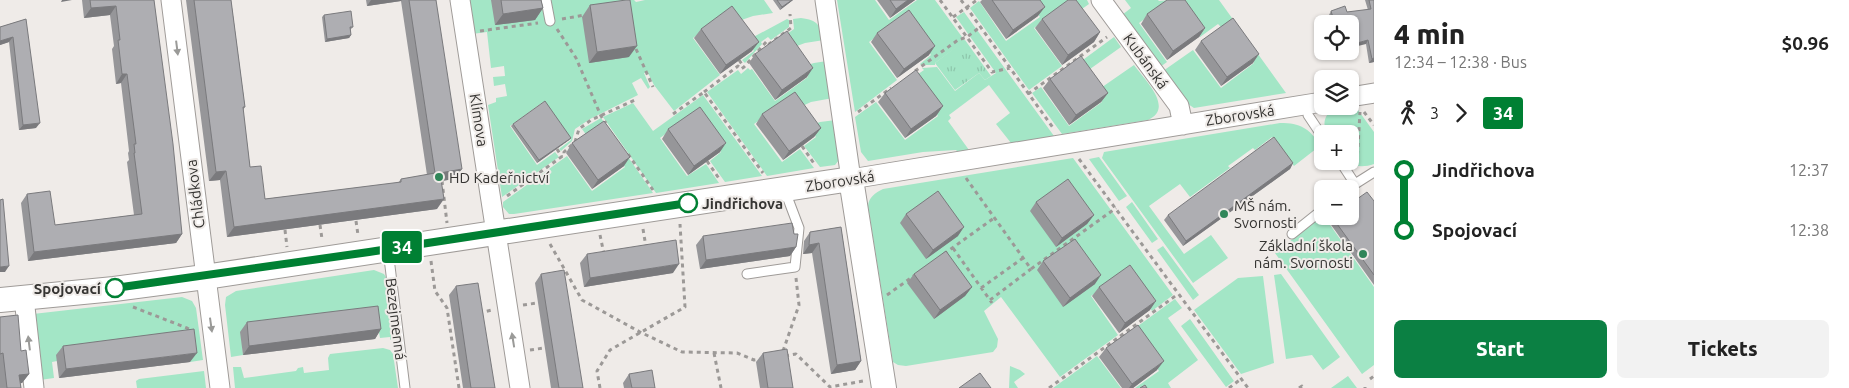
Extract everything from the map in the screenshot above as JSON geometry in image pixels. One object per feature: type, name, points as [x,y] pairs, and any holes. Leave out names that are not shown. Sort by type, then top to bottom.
[{"type":"street","name":"Chládkova","points":[[171,0],[220,388]]},
{"type":"street","name":"Klímova","points":[[460,0],[520,388]]},
{"type":"street","points":[[825,0],[851,179],[875,384]]},
{"type":"street","name":"Kubánská","points":[[1101,0],[1179,106],[1183,125]]},
{"type":"street","points":[[1359,96],[1374,94]]},
{"type":"street","name":"Zborovská","points":[[0,300],[205,277],[388,250],[775,184],[851,179],[1314,103]]},
{"type":"street","points":[[24,298],[34,388]]},
{"type":"lane","points":[[546,0],[550,21]]},
{"type":"lane","points":[[1308,116],[1314,125]]},
{"type":"lane","points":[[1359,183],[1374,172]]},
{"type":"lane","points":[[747,274],[795,267],[799,228],[775,184]]},
{"type":"lane","points":[[1292,234],[1314,216]]},
{"type":"lane","name":"Bezejmenná","points":[[388,250],[405,388]]},
{"type":"path","points":[[940,0],[992,72],[1010,68]]},
{"type":"path","points":[[960,0],[1055,130]]},
{"type":"path","points":[[953,17],[976,0]]},
{"type":"path","points":[[673,114],[738,66],[741,70],[764,44],[767,42],[769,44],[791,28],[790,14]]},
{"type":"path","points":[[550,21],[560,32],[576,58],[606,124]]},
{"type":"path","points":[[912,73],[917,67],[980,27]]},
{"type":"path","points":[[1028,94],[1100,42]]},
{"type":"path","points":[[764,44],[768,50]]},
{"type":"path","points":[[636,49],[653,87]]},
{"type":"path","points":[[739,60],[744,67]]},
{"type":"path","points":[[853,116],[895,86],[897,88]]},
{"type":"path","points":[[704,92],[775,184]]},
{"type":"path","points":[[501,200],[562,157],[564,152],[575,142],[579,129],[635,100]]},
{"type":"path","points":[[1354,180],[1361,107],[1374,126]]},
{"type":"path","points":[[579,129],[582,134]]},
{"type":"path","points":[[802,146],[818,170]]},
{"type":"path","points":[[623,147],[656,195]]},
{"type":"path","points":[[557,149],[562,157]]},
{"type":"path","points":[[1076,154],[1248,388]]},
{"type":"path","points":[[707,161],[723,184]]},
{"type":"path","points":[[962,173],[1031,269]]},
{"type":"path","points":[[442,181],[448,226]]},
{"type":"path","points":[[952,248],[991,302],[1031,269],[1116,208]]},
{"type":"path","points":[[939,257],[994,218]]},
{"type":"path","points":[[600,388],[597,371],[610,350],[685,307],[679,219]]},
{"type":"path","points":[[356,221],[359,240]]},
{"type":"path","points":[[320,225],[323,245]]},
{"type":"path","points":[[285,230],[287,251]]},
{"type":"path","points":[[644,234],[646,253]]},
{"type":"path","points":[[556,239],[548,240],[582,300],[640,332],[682,352],[737,353],[754,360],[763,358]]},
{"type":"path","points":[[601,239],[605,259]]},
{"type":"path","points":[[981,288],[1023,258]]},
{"type":"path","points":[[431,261],[435,291],[447,308],[459,388]]},
{"type":"path","points":[[783,364],[781,356],[799,305],[795,267]]},
{"type":"path","points":[[880,299],[916,274]]},
{"type":"path","points":[[1049,388],[1178,294]]},
{"type":"path","points":[[524,305],[537,303]]},
{"type":"path","points":[[133,307],[188,328],[195,334]]},
{"type":"path","points":[[476,313],[487,311]]},
{"type":"path","points":[[532,350],[544,348]]},
{"type":"path","points":[[714,354],[720,388]]},
{"type":"path","points":[[781,356],[796,354],[830,387],[875,384]]},
{"type":"path","points":[[1370,379],[1374,376]]},
{"type":"path","points":[[1229,388],[1241,379]]},
{"type":"path","points":[[1049,381],[1049,388]]},
{"type":"path","points":[[1299,388],[1302,386],[1304,388]]},
{"type":"green space","points":[[467,0],[634,0],[636,2],[645,0],[764,0],[773,13],[753,16],[733,23],[726,13],[693,38],[720,75],[674,111],[654,85],[648,73],[644,73],[650,87],[648,89],[641,78],[632,83],[638,95],[590,119],[575,129],[572,141],[561,151],[559,149],[571,140],[543,102],[510,126],[537,165],[555,152],[559,157],[502,197],[488,105],[496,102],[496,98],[507,96],[505,84],[494,86],[493,77],[505,76],[504,66],[491,68],[487,32],[472,34]]},
{"type":"green space","points":[[837,0],[875,0],[889,20],[917,0],[935,0],[965,41],[935,63],[935,65],[921,65],[931,55],[902,18],[869,42],[897,80],[855,112]]},
{"type":"green space","points":[[1028,0],[1087,0],[1089,4],[1075,14],[1067,4],[1034,28],[1062,66],[1029,90],[970,8],[979,1],[1006,41],[1040,17]]},
{"type":"green space","points":[[1125,0],[1171,0],[1139,23],[1167,62],[1160,67],[1122,15],[1131,8]]},
{"type":"green space","points":[[1174,0],[1219,0],[1286,93],[1194,108],[1185,102],[1163,71],[1193,50],[1221,88],[1254,63],[1227,25],[1222,28],[1218,24],[1200,37]]},
{"type":"green space","points":[[964,12],[1054,136],[1011,143],[996,124],[1010,113],[989,85],[949,115],[951,118],[948,121],[969,150],[958,152],[956,150],[923,152],[868,161],[861,152],[855,117],[876,102],[905,140],[938,116],[911,79],[924,70],[922,68],[937,67],[955,91],[979,73],[985,80],[996,73],[956,17]]},
{"type":"green space","points":[[801,18],[815,22],[824,40],[805,43],[789,49],[780,39],[794,29],[793,19]]},
{"type":"green space","points":[[787,19],[789,20],[789,27],[771,40],[768,37],[761,42],[762,44],[745,63],[742,60],[754,51],[746,41]]},
{"type":"green space","points":[[1114,37],[1121,47],[1083,74],[1076,65]]},
{"type":"green space","points":[[965,40],[991,76],[985,80],[979,73],[955,90],[935,63]]},
{"type":"green space","points":[[827,61],[833,98],[811,102],[796,109],[788,99],[754,124],[782,162],[800,149],[814,168],[767,176],[707,92],[738,70],[741,74],[748,68],[752,69],[775,101],[808,77],[801,67]]},
{"type":"green space","points":[[1134,65],[1150,85],[1158,101],[1159,108],[1156,115],[1148,120],[1062,134],[1032,93],[1041,87],[1069,126],[1102,102],[1095,92]]},
{"type":"green space","points":[[703,95],[762,176],[725,182],[710,161],[721,152],[693,114],[660,138],[687,176],[706,164],[719,183],[656,193],[603,117],[633,103],[653,131]]},
{"type":"green space","points":[[1359,111],[1374,132],[1374,164],[1359,166],[1359,125],[1325,125],[1327,115],[1359,115]]},
{"type":"green space","points":[[601,118],[653,193],[509,214],[503,207],[503,202],[567,156],[592,191],[625,167],[598,129],[587,136],[582,129]]},
{"type":"green space","points":[[836,120],[839,160],[835,165],[820,167],[804,146],[816,137],[808,127],[820,122]]},
{"type":"green space","points":[[1280,123],[1299,125],[1314,136],[1314,150],[1294,166],[1272,137],[1228,166],[1230,168],[1190,197],[1180,184],[1149,206],[1184,254],[1211,235],[1228,258],[1193,283],[1102,158],[1104,152]]},
{"type":"green space","points":[[1099,157],[1127,196],[1119,201],[1089,159]]},
{"type":"green space","points":[[1073,158],[1173,295],[1152,311],[1124,272],[1091,296],[1118,335],[1060,377],[1001,297],[984,311],[998,339],[997,347],[993,352],[906,366],[893,362],[868,206],[873,196],[883,189]]},
{"type":"green space","points":[[1132,202],[1158,239],[1152,243],[1126,207]]},
{"type":"green space","points":[[1314,222],[1314,225],[1330,225],[1374,287],[1374,365],[1362,374],[1275,253]]},
{"type":"green space","points":[[1163,246],[1199,295],[1193,300],[1157,250]]},
{"type":"green space","points":[[374,270],[384,274],[387,279],[395,335],[390,340],[390,337],[380,338],[377,321],[241,332],[243,355],[231,357],[225,305],[226,297],[236,291]]},
{"type":"green space","points":[[1281,274],[1340,357],[1323,370],[1312,355],[1286,359],[1274,275]]},
{"type":"green space","points":[[1263,276],[1274,363],[1241,374],[1194,310],[1238,278]]},
{"type":"green space","points":[[182,297],[192,301],[196,308],[203,360],[190,362],[188,339],[57,355],[57,361],[52,362],[54,378],[40,380],[33,314]]},
{"type":"green space","points":[[1175,299],[1182,308],[1168,318],[1198,360],[1168,383],[1171,388],[1135,388],[1159,371],[1131,331]]},
{"type":"green space","points":[[1190,319],[1234,381],[1226,387],[1181,326]]},
{"type":"green space","points":[[383,348],[390,350],[393,354],[398,388],[235,388],[233,367],[241,367],[244,378],[296,371],[298,368],[303,367],[304,373],[329,370],[328,358],[330,354]]},
{"type":"green space","points":[[1097,356],[1121,388],[1053,388]]},
{"type":"green space","points":[[1010,366],[1025,374],[1014,382],[1018,388],[1009,388]]},
{"type":"green space","points":[[204,371],[206,388],[137,388],[136,381],[139,379]]},
{"type":"green space","points":[[1348,376],[1357,388],[1331,388]]},
{"type":"building","points":[[90,0],[154,0],[173,144],[182,234],[34,252],[27,194],[50,191],[55,225],[142,214],[134,153],[134,144],[136,144],[127,74],[122,74],[116,6],[91,8]]},
{"type":"building","points":[[194,0],[231,0],[245,107],[243,107],[250,167],[261,166],[265,199],[401,182],[401,179],[435,173],[409,0],[436,0],[462,169],[440,173],[444,199],[234,227],[226,171],[216,172]]},
{"type":"building","points":[[501,0],[541,0],[543,8],[503,14]]},
{"type":"building","points":[[630,0],[637,46],[597,52],[590,5]]},
{"type":"building","points":[[777,0],[792,0],[782,7]]},
{"type":"building","points":[[890,0],[908,0],[896,9]]},
{"type":"building","points":[[992,0],[1040,0],[1045,7],[1013,30]]},
{"type":"building","points":[[1068,0],[1076,0],[1100,32],[1068,55],[1042,19]]},
{"type":"building","points":[[1167,0],[1185,0],[1205,28],[1173,51],[1147,14]]},
{"type":"building","points":[[1369,0],[1374,0],[1374,58],[1372,59],[1368,40],[1359,42],[1359,15],[1332,15],[1331,11],[1345,6],[1347,12],[1371,9]]},
{"type":"building","points":[[732,6],[759,42],[726,65],[701,29]]},
{"type":"building","points":[[909,10],[935,46],[904,69],[877,33]]},
{"type":"building","points":[[351,11],[353,27],[350,27],[351,35],[327,39],[324,15]]},
{"type":"building","points":[[1233,18],[1259,54],[1227,77],[1201,41]]},
{"type":"building","points":[[26,19],[40,123],[23,125],[13,37],[0,41],[0,27]]},
{"type":"building","points":[[787,31],[813,68],[782,90],[755,54]]},
{"type":"building","points":[[1081,56],[1108,93],[1076,115],[1050,79]]},
{"type":"building","points":[[916,70],[943,106],[911,129],[885,93]]},
{"type":"building","points":[[795,92],[821,128],[789,151],[762,114]]},
{"type":"building","points":[[545,101],[571,138],[539,160],[513,124]]},
{"type":"building","points":[[700,107],[726,143],[694,166],[668,129]]},
{"type":"building","points":[[604,121],[630,157],[598,180],[572,143]]},
{"type":"building","points":[[1274,137],[1293,163],[1186,241],[1168,215]]},
{"type":"building","points":[[1068,179],[1094,215],[1062,238],[1036,202]]},
{"type":"building","points":[[938,191],[964,227],[933,250],[906,214]]},
{"type":"building","name":"Základní škola nám. Svornosti","points":[[1367,192],[1374,201],[1374,275],[1338,225],[1359,225],[1359,198]]},
{"type":"building","points":[[3,199],[9,266],[0,267],[0,200]]},
{"type":"building","points":[[792,223],[794,234],[798,234],[796,247],[706,260],[703,236]]},
{"type":"building","points":[[841,227],[861,361],[837,365],[819,243],[809,245],[810,232]]},
{"type":"building","points":[[1075,239],[1101,275],[1070,298],[1043,261]]},
{"type":"building","points":[[676,240],[679,264],[590,278],[587,254]]},
{"type":"building","points":[[946,251],[972,287],[940,310],[914,274]]},
{"type":"building","points":[[1130,265],[1156,301],[1125,323],[1099,287]]},
{"type":"building","points":[[564,270],[583,388],[559,388],[541,274]]},
{"type":"building","points":[[478,283],[495,388],[471,388],[456,286]]},
{"type":"building","points":[[378,306],[381,329],[249,346],[247,322]]},
{"type":"building","points":[[18,315],[21,351],[26,350],[29,374],[19,375],[21,388],[7,388],[3,353],[0,354],[0,317]]},
{"type":"building","points":[[1138,325],[1164,361],[1132,384],[1106,348]]},
{"type":"building","points":[[194,329],[197,353],[66,369],[63,346]]},
{"type":"building","points":[[787,349],[793,388],[768,388],[763,353]]},
{"type":"building","points":[[652,370],[655,388],[632,388],[629,374]]},
{"type":"building","points":[[980,373],[991,388],[959,388]]},
{"type":"bus line","name":"34","points":[[115,288],[205,277],[688,203]]},
{"type":"place","name":"HD Kadeřnictví","points":[[439,177]]},
{"type":"place","name":"Jindřichova","points":[[688,203]]},
{"type":"place","name":"MŠ nám. Svornosti","points":[[1224,214]]},
{"type":"place","name":"Základní škola nám. Svornosti","points":[[1363,254]]},
{"type":"place","name":"Spojovací","points":[[115,288]]}]
